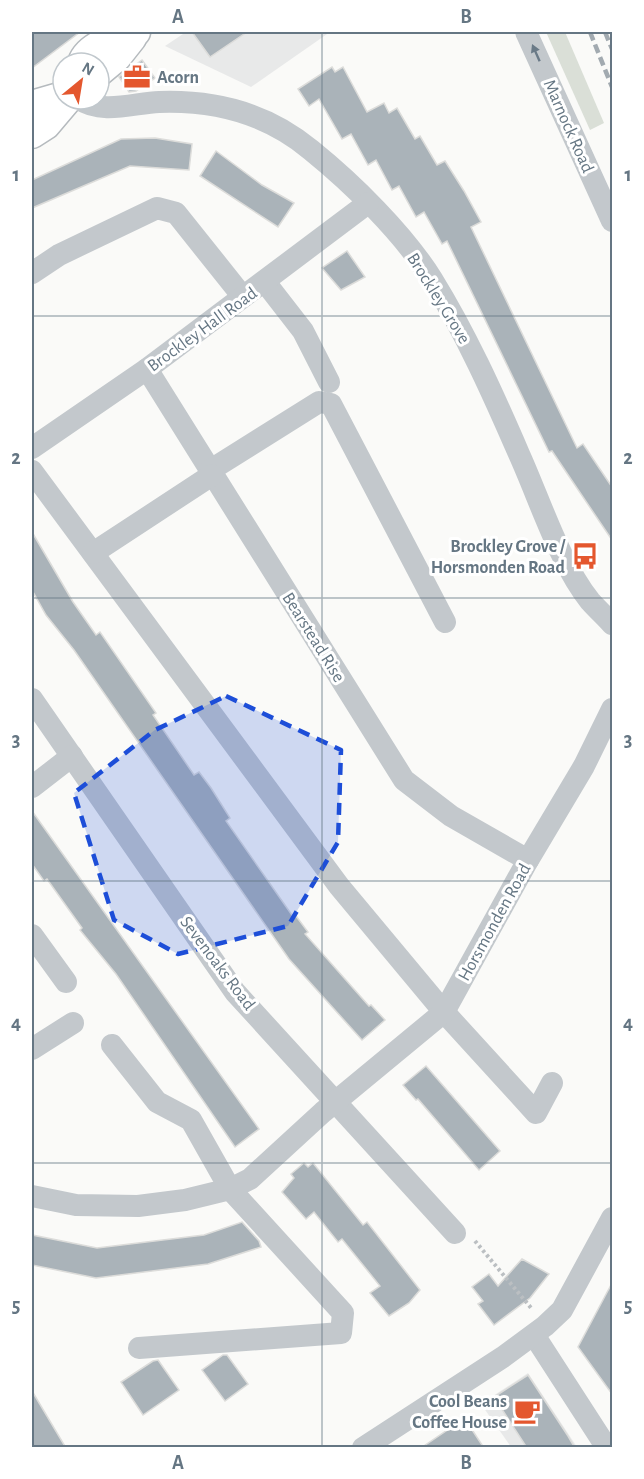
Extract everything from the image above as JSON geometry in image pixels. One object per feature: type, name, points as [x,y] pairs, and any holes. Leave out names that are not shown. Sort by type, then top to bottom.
[{"type":"main road","points":[[93,51],[106,41],[136,32]]},
{"type":"main road","points":[[111,62],[136,32]]},
{"type":"main road","points":[[32,105],[51,99]]},
{"type":"main road","points":[[32,134],[46,125],[58,111]]},
{"type":"street","name":"Marnock Road","points":[[526,32],[612,221]]},
{"type":"street","name":"Brockley Grove","points":[[111,106],[158,102],[205,103],[266,120],[312,150],[368,203],[405,244],[431,278],[484,376],[566,561],[590,600],[612,624]]},
{"type":"street","name":"Brockley Hall Road","points":[[36,436],[147,369],[368,203]]},
{"type":"street","points":[[32,273],[59,255],[157,208],[176,213],[243,297]]},
{"type":"street","points":[[265,282],[303,331],[329,382]]},
{"type":"street","name":"Bearstead Rise","points":[[147,369],[404,780],[451,816],[528,860]]},
{"type":"street","points":[[93,553],[319,402],[331,404],[446,622]]},
{"type":"street","points":[[32,471],[339,886],[444,1012],[536,1113],[552,1083]]},
{"type":"street","name":"Sevenoaks Road","points":[[32,699],[235,992],[335,1102],[463,1235]]},
{"type":"street","name":"Horsmonden Road","points":[[32,1196],[76,1205],[138,1206],[185,1200],[230,1190],[250,1179],[335,1102],[444,1012],[528,860],[584,766],[612,709]]},
{"type":"street","points":[[32,786],[72,756]]},
{"type":"street","points":[[32,935],[66,982]]},
{"type":"street","points":[[32,1049],[73,1023]]},
{"type":"street","points":[[112,1045],[157,1102],[190,1120],[230,1190],[343,1313],[340,1333],[139,1348]]},
{"type":"street","points":[[363,1448],[540,1331],[562,1310],[612,1218]]},
{"type":"street","points":[[540,1331],[607,1448]]},
{"type":"path","points":[[463,1235],[540,1331]]},
{"type":"highlighted area","points":[[226,696],[341,750],[338,842],[288,926],[178,954],[114,920],[74,793],[155,730]]},
{"type":"shaded area","points":[[186,32],[330,32],[251,87],[165,46]]},
{"type":"shaded area","points":[[546,32],[565,32],[604,123],[590,130]]},
{"type":"shaded area","points":[[528,1373],[577,1447],[511,1447],[481,1404]]},
{"type":"building","points":[[32,32],[80,32],[55,51],[51,51],[51,54],[32,68]]},
{"type":"building","points":[[192,32],[247,32],[210,57]]},
{"type":"building","points":[[142,60],[155,78],[136,91],[129,92],[119,77]]},
{"type":"building","points":[[332,67],[335,72],[343,67],[367,112],[384,103],[389,113],[397,108],[415,139],[420,136],[437,165],[445,161],[464,191],[481,222],[471,227],[577,448],[583,444],[612,487],[612,540],[552,451],[549,452],[447,241],[442,244],[424,212],[416,217],[399,186],[392,190],[376,160],[368,165],[351,134],[342,139],[319,99],[309,106],[298,89]]},
{"type":"building","points":[[155,138],[192,144],[189,170],[130,166],[32,208],[32,180],[121,139]]},
{"type":"building","points":[[216,151],[262,185],[294,203],[278,227],[200,176]]},
{"type":"building","points":[[347,251],[365,277],[341,290],[322,268]]},
{"type":"building","points":[[32,532],[73,602],[96,635],[100,632],[156,713],[153,715],[194,775],[199,772],[211,788],[230,818],[226,821],[294,918],[296,916],[308,932],[305,934],[369,1006],[371,1005],[385,1020],[362,1040],[289,959],[74,650],[46,615],[32,590]]},
{"type":"building","points":[[32,811],[259,1129],[235,1147],[116,974],[80,930],[82,928],[47,879],[44,881],[32,864]]},
{"type":"building","points":[[426,1066],[500,1151],[479,1170],[418,1099],[416,1100],[403,1085]]},
{"type":"building","points":[[304,1163],[308,1167],[313,1163],[363,1225],[367,1222],[420,1290],[409,1303],[389,1316],[370,1293],[380,1286],[342,1239],[338,1242],[314,1212],[306,1219],[282,1192],[294,1178],[291,1174]]},
{"type":"building","points":[[242,1222],[259,1241],[261,1247],[208,1264],[96,1278],[32,1265],[32,1235],[97,1248],[204,1235]]},
{"type":"building","points":[[522,1259],[549,1274],[530,1298],[494,1325],[478,1304],[483,1301],[472,1287],[489,1274],[498,1286]]},
{"type":"building","points":[[612,1283],[612,1394],[578,1347]]},
{"type":"building","points":[[223,1355],[227,1355],[248,1384],[225,1401],[202,1370]]},
{"type":"building","points":[[158,1360],[179,1390],[143,1415],[121,1382]]},
{"type":"building","points":[[528,1375],[575,1448],[527,1448],[494,1397]]},
{"type":"building","points":[[32,1391],[66,1448],[32,1448]]},
{"type":"building","points":[[465,1419],[484,1448],[421,1448],[449,1429]]},
{"type":"railway","points":[[590,32],[612,87]]},
{"type":"railway","points":[[605,32],[612,49]]},
{"type":"place","name":"Acorn","points":[[137,77]]},
{"type":"place","name":"Brockley Grove / Horsmonden Road","points":[[585,556]]},
{"type":"place","name":"Cool Beans Coffee House","points":[[527,1411]]}]
